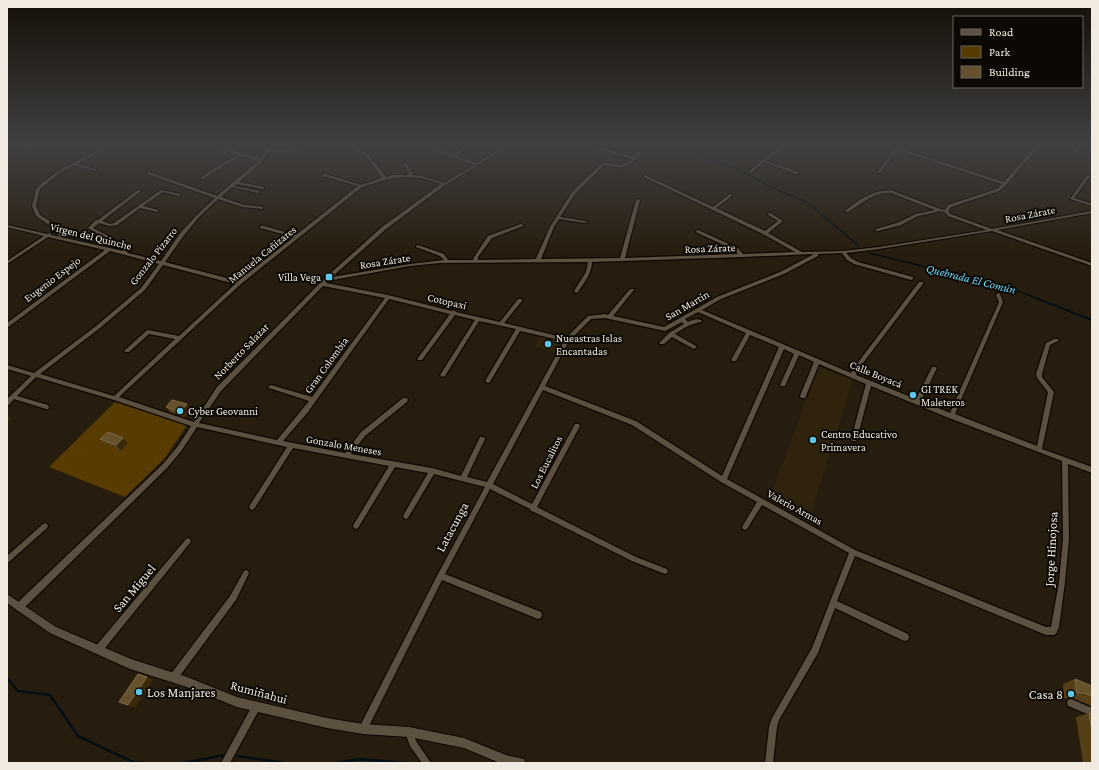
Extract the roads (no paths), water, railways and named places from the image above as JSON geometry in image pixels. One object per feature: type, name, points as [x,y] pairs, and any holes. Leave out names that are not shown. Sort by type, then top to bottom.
[{"type":"street","points":[[48,181],[38,189],[34,206],[38,216],[54,226],[63,238]]},
{"type":"street","points":[[170,181],[243,206],[262,208]]},
{"type":"street","points":[[345,181],[361,186]]},
{"type":"street","name":"Manuela Cañizares","points":[[115,398],[239,283],[361,186],[378,181]]},
{"type":"street","name":"Manuela Cañizares","points":[[435,181],[444,184]]},
{"type":"street","name":"Norberto Salazar","points":[[19,606],[164,466],[180,448],[219,389],[324,282],[384,228],[449,181]]},
{"type":"street","points":[[538,261],[552,227],[573,193],[585,181]]},
{"type":"street","points":[[656,181],[766,233],[803,254]]},
{"type":"street","points":[[996,181],[1005,184]]},
{"type":"street","points":[[947,213],[949,206],[998,190],[1008,181]]},
{"type":"street","points":[[1085,181],[1072,199],[1092,205]]},
{"type":"street","points":[[235,182],[263,188]]},
{"type":"street","name":"Gonzalo Pizarro","points":[[7,403],[34,376],[98,327],[143,289],[183,233],[235,182]]},
{"type":"street","points":[[231,186],[258,192]]},
{"type":"street","points":[[127,254],[122,246],[90,228],[139,191]]},
{"type":"street","points":[[98,222],[110,225],[115,224],[162,191],[179,195]]},
{"type":"street","points":[[847,211],[871,196],[885,191],[892,192],[991,230],[1092,265]]},
{"type":"street","points":[[714,208],[731,195]]},
{"type":"street","points":[[622,259],[638,200]]},
{"type":"street","points":[[140,206],[157,211]]},
{"type":"street","points":[[878,230],[899,224],[917,215],[939,210]]},
{"type":"street","name":"Rosa Zárate","points":[[324,282],[410,265],[447,262],[590,260],[818,254],[842,252],[879,248],[1092,212]]},
{"type":"street","points":[[766,233],[781,220],[769,214]]},
{"type":"street","points":[[558,218],[585,222]]},
{"type":"street","points":[[475,262],[476,257],[490,237],[521,225]]},
{"type":"street","name":"Virgen del Quinche","points":[[7,226],[49,234],[239,283]]},
{"type":"street","points":[[262,227],[297,237]]},
{"type":"street","points":[[698,231],[736,249],[742,256]]},
{"type":"street","points":[[7,263],[49,234]]},
{"type":"street","points":[[418,246],[442,255],[447,262]]},
{"type":"street","name":"Eugenio Espejo","points":[[7,326],[109,249]]},
{"type":"street","points":[[842,252],[856,263],[911,278]]},
{"type":"street","name":"San Martin","points":[[567,340],[590,317],[599,315],[662,329],[669,327],[719,298],[782,273],[818,254]]},
{"type":"street","points":[[576,291],[589,270],[591,265],[590,260]]},
{"type":"street","name":"Cotopaxi","points":[[324,282],[567,340]]},
{"type":"street","points":[[852,375],[921,283]]},
{"type":"street","points":[[609,317],[632,290]]},
{"type":"street","points":[[951,416],[1001,302],[998,295]]},
{"type":"street","name":"Gran Colombia","points":[[278,444],[313,400],[388,297]]},
{"type":"street","points":[[501,324],[520,300]]},
{"type":"street","name":"Calle Boyacá","points":[[698,310],[817,362],[951,416],[1092,470]]},
{"type":"street","points":[[420,359],[454,312]]},
{"type":"street","points":[[443,375],[478,318]]},
{"type":"street","points":[[682,319],[687,324]]},
{"type":"street","points":[[662,343],[670,334],[687,324],[694,321],[699,321]]},
{"type":"street","points":[[488,380],[519,328]]},
{"type":"street","points":[[127,352],[148,332],[180,338]]},
{"type":"street","points":[[734,360],[749,332]]},
{"type":"street","points":[[670,334],[694,347]]},
{"type":"street","name":"Latacunga","points":[[363,729],[440,576],[567,340]]},
{"type":"street","points":[[1039,450],[1051,392],[1039,374],[1048,344],[1056,340]]},
{"type":"street","points":[[723,480],[782,347]]},
{"type":"street","points":[[783,385],[797,353]]},
{"type":"street","points":[[803,396],[817,362]]},
{"type":"street","name":"Gonzalo Meneses","points":[[7,368],[115,398],[196,425],[278,444],[432,471],[488,485],[634,559],[665,571]]},
{"type":"street","points":[[918,402],[934,368]]},
{"type":"street","points":[[854,439],[869,383]]},
{"type":"street","points":[[272,387],[313,400]]},
{"type":"street","name":"Valerio Armas","points":[[541,387],[634,423],[723,480],[853,552],[1046,631]]},
{"type":"street","points":[[12,397],[46,407]]},
{"type":"street","points":[[346,456],[363,434],[405,400]]},
{"type":"street","name":"Los Eucalitos","points":[[533,509],[577,426]]},
{"type":"street","points":[[463,479],[482,439]]},
{"type":"street","points":[[252,507],[291,446]]},
{"type":"street","name":"Jorge Hinojosa","points":[[1046,631],[1053,631],[1056,627],[1062,582],[1066,539],[1065,460]]},
{"type":"street","points":[[356,526],[393,464]]},
{"type":"street","points":[[406,516],[432,471]]},
{"type":"street","points":[[745,527],[761,501]]},
{"type":"street","points":[[7,560],[45,526]]},
{"type":"street","name":"San Miguel","points":[[98,650],[188,541]]},
{"type":"street","points":[[769,763],[773,727],[776,718],[816,650],[853,552]]},
{"type":"street","points":[[173,678],[228,605],[239,588],[246,573]]},
{"type":"street","points":[[440,576],[538,616]]},
{"type":"street","name":"Rumiñahui","points":[[7,598],[53,630],[130,664],[237,702],[327,723],[363,729],[409,732],[464,743],[506,760],[520,763]]},
{"type":"street","points":[[833,603],[905,637]]},
{"type":"street","points":[[1072,703],[1092,712]]},
{"type":"street","points":[[225,763],[256,707]]},
{"type":"street","points":[[409,732],[413,743],[427,763]]},
{"type":"waterway","name":"Quebrada El Común","points":[[760,181],[808,203],[859,246]]},
{"type":"waterway","name":"Quebrada El Común","points":[[869,253],[1008,287],[1041,300]]},
{"type":"waterway","name":"Quebrada El Común","points":[[1038,299],[1092,320]]},
{"type":"waterway","points":[[7,678],[18,691],[50,695],[78,736],[133,762],[145,763]]},
{"type":"waterway","points":[[184,763],[225,755]]},
{"type":"waterway","points":[[237,756],[285,763]]},
{"type":"waterway","points":[[335,763],[360,759],[405,763]]},
{"type":"place","name":"Villa Vega","points":[[329,277]]},
{"type":"place","name":"Nueastras Islas Encantadas","points":[[548,344]]},
{"type":"place","name":"GI TREK Maleteros","points":[[913,395]]},
{"type":"place","name":"Cyber Geovanni","points":[[180,411]]},
{"type":"place","name":"Centro Educativo Primavera","points":[[813,440]]},
{"type":"place","name":"Los Manjares","points":[[139,692]]},
{"type":"place","name":"Casa 8","points":[[1071,694]]}]
